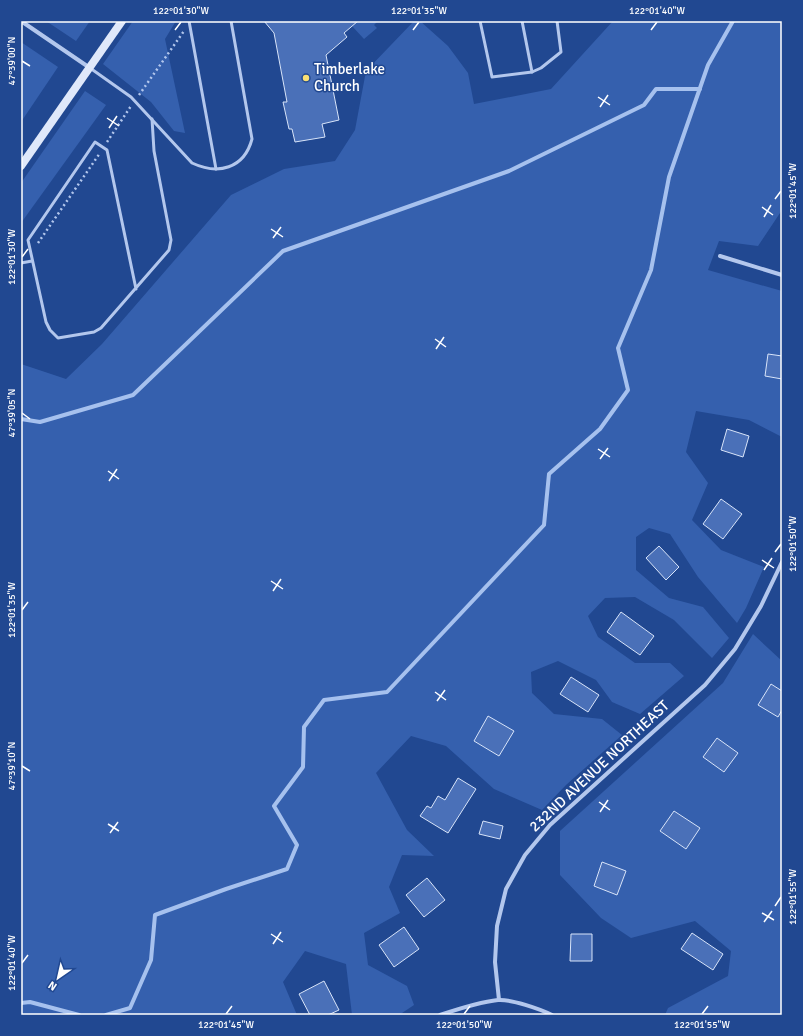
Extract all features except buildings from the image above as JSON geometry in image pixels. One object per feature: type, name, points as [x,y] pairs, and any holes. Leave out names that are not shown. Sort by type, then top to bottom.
[{"type":"street","points":[[21,21],[90,68]]},
{"type":"street","points":[[21,166],[122,21]]},
{"type":"street","points":[[720,256],[782,275]]},
{"type":"street","name":"232ND AVENUE NORTHEAST","points":[[499,1000],[495,962],[497,926],[506,889],[525,855],[550,825],[705,685],[735,649],[760,606],[782,562]]},
{"type":"street","points":[[440,1015],[499,1000],[538,1008],[552,1015]]},
{"type":"lane","points":[[90,68],[135,101],[192,163],[203,168],[228,168],[242,160],[249,150],[252,139],[231,21]]},
{"type":"lane","points":[[480,21],[492,77],[532,72],[541,68],[562,52],[557,21]]},
{"type":"lane","points":[[522,21],[532,72]]},
{"type":"lane","points":[[189,22],[216,169]]},
{"type":"lane","points":[[136,289],[107,150],[95,142],[28,240],[46,322],[50,330],[58,338],[94,332],[101,328],[136,289],[169,250],[171,240],[154,151],[152,120]]},
{"type":"lane","points":[[21,263],[32,261]]},
{"type":"path","points":[[38,243],[135,101],[174,47],[189,22]]},
{"type":"shaded area","points":[[46,21],[90,21],[76,41]]},
{"type":"shaded area","points":[[133,21],[176,21],[165,39],[185,133],[174,131],[151,102],[103,64]]},
{"type":"shaded area","points":[[358,21],[378,21],[374,25],[377,28],[364,39],[352,26]]},
{"type":"shaded area","points":[[414,21],[420,21],[448,46],[468,73],[474,104],[551,89],[613,21],[782,21],[782,210],[758,246],[719,241],[708,270],[782,291],[782,437],[749,420],[696,411],[686,452],[708,483],[692,520],[721,550],[764,567],[746,608],[737,623],[698,577],[670,534],[649,528],[636,537],[636,570],[669,598],[703,607],[729,638],[712,658],[674,620],[635,597],[605,598],[588,616],[598,637],[635,663],[670,663],[684,676],[640,714],[612,702],[596,680],[558,661],[531,672],[532,693],[554,714],[602,719],[622,735],[566,785],[542,810],[494,789],[446,746],[411,736],[376,773],[407,830],[434,856],[402,855],[389,887],[400,913],[364,933],[368,965],[407,986],[414,1005],[399,1015],[352,1015],[346,964],[305,951],[283,982],[297,1015],[21,1015],[21,364],[66,379],[102,344],[231,195],[284,169],[335,161],[355,130],[366,71]]},
{"type":"shaded area","points":[[21,42],[58,67],[21,122]]},
{"type":"shaded area","points":[[85,91],[106,105],[21,223],[21,183]]},
{"type":"shaded area","points":[[753,634],[782,661],[782,1015],[665,1015],[668,1008],[728,976],[731,951],[695,921],[631,938],[601,918],[560,875],[560,831],[723,683]]},
{"type":"waterway","points":[[106,1015],[130,1008],[151,960],[155,915],[287,869],[297,845],[274,806],[303,767],[304,727],[324,700],[387,692],[544,525],[549,474],[600,429],[628,390],[618,348],[651,270],[669,177],[708,65],[733,21]]},
{"type":"waterway","points":[[21,419],[40,422],[133,395],[283,251],[509,171],[644,105],[656,89],[700,89]]},
{"type":"waterway","points":[[21,1003],[30,1002],[79,1015]]},
{"type":"place","name":"Timberlake Church","points":[[306,78]]}]
